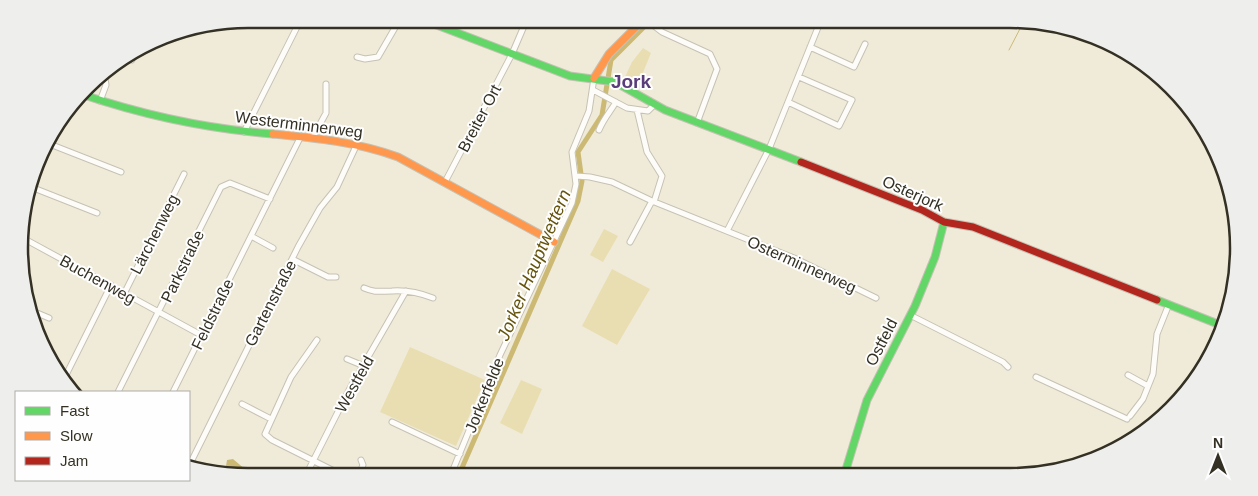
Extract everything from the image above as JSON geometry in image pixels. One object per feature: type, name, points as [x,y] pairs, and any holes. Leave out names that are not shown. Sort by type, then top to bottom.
[{"type":"street","points":[[244,132],[296,28]]},
{"type":"street","points":[[357,57],[365,59],[378,57],[395,28]]},
{"type":"street","name":"Osterjork","points":[[445,28],[570,76],[607,80],[636,92],[655,104],[698,123],[922,210],[944,222],[973,227],[1217,324]]},
{"type":"street","name":"Breiter Ort","points":[[445,182],[512,54],[523,28]]},
{"type":"street","points":[[594,78],[609,54],[638,28]]},
{"type":"street","points":[[657,28],[710,54],[715,60],[718,69],[698,123]]},
{"type":"street","points":[[727,231],[769,149],[818,28]]},
{"type":"street","points":[[810,47],[854,67],[865,44]]},
{"type":"street","points":[[788,102],[839,126],[852,100],[798,77]]},
{"type":"street","name":"Jorkerfelde","points":[[454,468],[500,355],[572,203],[580,176],[572,152],[589,111],[594,78]]},
{"type":"street","points":[[100,101],[106,85],[105,80]]},
{"type":"street","points":[[313,137],[326,113],[326,84]]},
{"type":"street","points":[[593,90],[637,110],[648,111],[655,104]]},
{"type":"street","name":"Westerminnerweg","points":[[88,96],[129,110],[244,132],[313,137],[356,144],[398,157],[554,242]]},
{"type":"street","points":[[599,130],[605,115],[610,112],[616,102]]},
{"type":"street","points":[[630,242],[653,201],[662,176],[647,152],[637,110]]},
{"type":"street","name":"Feldstraße","points":[[173,391],[301,136]]},
{"type":"street","name":"Gartenstraße","points":[[191,461],[292,259],[320,208],[337,187],[356,144]]},
{"type":"street","points":[[52,147],[121,172]]},
{"type":"street","name":"Lärchenweg","points":[[124,294],[184,174]]},
{"type":"street","name":"Osterminnerweg","points":[[580,176],[612,182],[653,201],[794,258],[876,298]]},
{"type":"street","name":"Parkstraße","points":[[119,391],[159,314],[221,187],[230,182],[270,199]]},
{"type":"street","points":[[36,189],[97,213]]},
{"type":"street","name":"Ostfeld","points":[[847,468],[872,391],[910,315],[932,264],[944,222]]},
{"type":"street","points":[[251,236],[273,248]]},
{"type":"street","name":"Buchenweg","points":[[28,241],[111,285],[159,314],[201,335]]},
{"type":"street","points":[[292,259],[328,277],[336,277]]},
{"type":"street","points":[[66,373],[111,285]]},
{"type":"street","points":[[364,288],[377,294],[392,290],[420,292],[433,298]]},
{"type":"street","name":"Westfeld","points":[[309,468],[406,291]]},
{"type":"street","points":[[1036,377],[1129,418],[1143,399],[1153,374],[1157,334],[1169,304]]},
{"type":"street","points":[[37,313],[49,318]]},
{"type":"street","points":[[910,315],[1003,362],[1008,367]]},
{"type":"street","points":[[317,340],[291,377],[265,434],[329,468]]},
{"type":"street","points":[[348,359],[364,366]]},
{"type":"street","points":[[1128,375],[1148,386]]},
{"type":"street","points":[[242,404],[271,419]]},
{"type":"street","points":[[392,422],[460,454]]},
{"type":"street","points":[[361,460],[363,465],[362,468]]},
{"type":"shaded area","points":[[643,48],[651,53],[637,87],[623,81],[632,62]]},
{"type":"shaded area","points":[[604,229],[618,236],[603,262],[590,255]]},
{"type":"shaded area","points":[[612,269],[650,289],[617,345],[582,326]]},
{"type":"shaded area","points":[[410,347],[485,380],[456,446],[380,412]]},
{"type":"shaded area","points":[[521,380],[542,389],[522,434],[500,423]]},
{"type":"shaded area","points":[[233,459],[244,468],[228,468],[227,460]]},
{"type":"waterway","name":"Jorker Hauptwettern","points":[[462,468],[578,201],[582,181],[578,152],[602,115],[611,60],[643,28]]},
{"type":"waterway","points":[[1009,50],[1020,28]]},
{"type":"traffic: fast","points":[[445,28],[570,76],[615,82],[665,110],[801,162]]},
{"type":"traffic: fast","points":[[88,96],[128,108],[200,125],[273,134]]},
{"type":"traffic: fast","points":[[846,468],[867,400],[915,306],[935,257],[944,222]]},
{"type":"traffic: fast","points":[[1157,300],[1217,324]]},
{"type":"traffic: slow","points":[[594,78],[609,54],[635,28]]},
{"type":"traffic: slow","points":[[273,134],[352,144],[398,157],[554,242]]},
{"type":"traffic: jam","points":[[801,162],[922,210],[944,222],[973,227],[1157,300]]},
{"type":"district","name":"Jork","points":[[631,81]]}]
